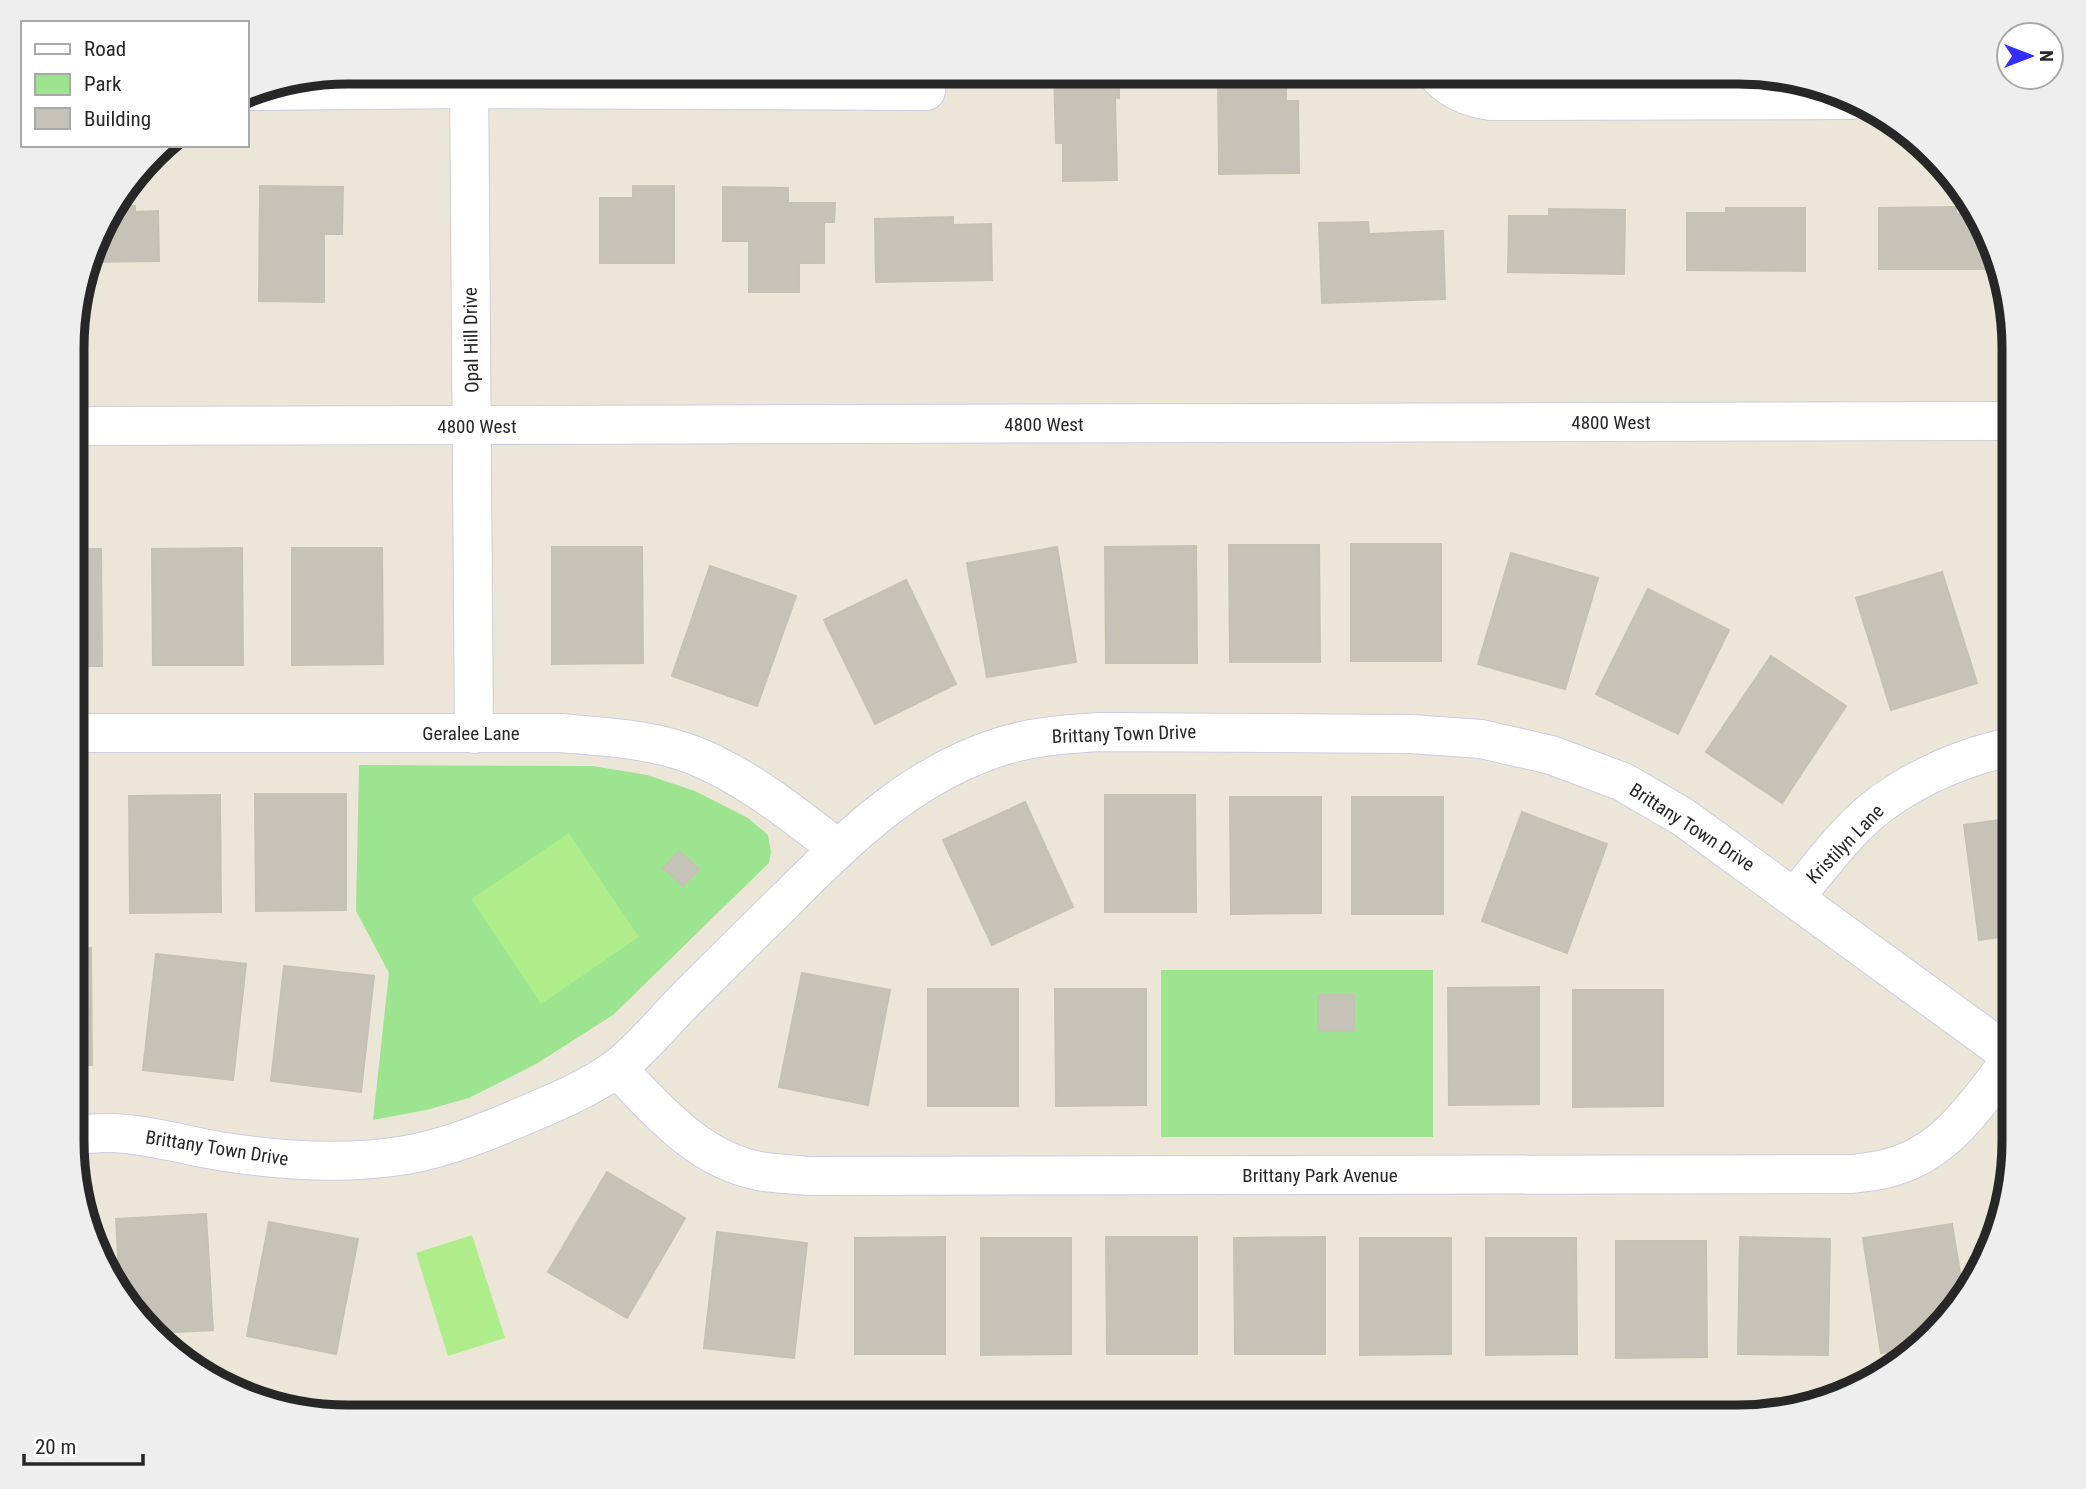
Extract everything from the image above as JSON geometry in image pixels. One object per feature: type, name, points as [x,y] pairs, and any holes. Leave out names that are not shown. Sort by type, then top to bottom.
[{"type":"street","points":[[300,89],[390,84]]},
{"type":"street","name":"Opal Hill Drive","points":[[469,84],[474,734]]},
{"type":"street","points":[[1448,84],[1463,94],[1491,102],[1829,100]]},
{"type":"street","name":"4800 West","points":[[84,426],[2002,421]]},
{"type":"street","name":"Brittany Town Drive","points":[[84,1134],[138,1135],[285,1160],[344,1161],[407,1155],[465,1139],[523,1116],[567,1097],[617,1068],[837,849],[890,803],[936,774],[972,757],[1006,745],[1051,735],[1166,732],[1411,734],[1481,739],[1551,755],[1623,782],[1683,817],[2002,1049]]},
{"type":"street","name":"Geralee Lane","points":[[84,733],[560,733],[636,740],[697,757],[762,791],[837,849]]},
{"type":"street","name":"Kristilyn Lane","points":[[1795,897],[1844,838],[1881,804],[1932,774],[1982,753],[2002,749]]},
{"type":"street","name":"Brittany Park Avenue","points":[[617,1068],[659,1111],[707,1152],[757,1171],[808,1176],[1852,1174],[1896,1166],[1928,1150],[1961,1124],[2002,1071]]},
{"type":"green space","points":[[359,765],[593,766],[647,775],[695,791],[748,818],[768,835],[771,852],[769,863],[613,1015],[536,1064],[469,1098],[373,1120],[389,973],[356,911]]},
{"type":"green space","points":[[569,833],[639,937],[541,1004],[471,899]]},
{"type":"green space","points":[[1161,970],[1433,970],[1433,1137],[1161,1137]]},
{"type":"green space","points":[[472,1235],[505,1338],[448,1356],[416,1253]]},
{"type":"building","points":[[1054,84],[1119,84],[1119,98],[1115,98],[1117,180],[1063,181],[1063,143],[1056,143]]},
{"type":"building","points":[[1218,84],[1286,84],[1286,101],[1298,101],[1299,173],[1219,174]]},
{"type":"building","points":[[260,186],[343,187],[342,234],[324,234],[324,302],[259,301]]},
{"type":"building","points":[[633,186],[674,186],[674,263],[600,263],[600,198],[633,198]]},
{"type":"building","points":[[723,187],[788,188],[788,203],[835,203],[834,222],[824,222],[824,263],[799,263],[799,292],[749,292],[749,241],[723,241]]},
{"type":"building","points":[[126,206],[135,206],[135,212],[158,211],[159,261],[98,262],[111,231]]},
{"type":"building","points":[[1956,207],[1956,214],[1967,216],[1990,269],[1879,269],[1879,208]]},
{"type":"building","points":[[1726,208],[1805,208],[1805,271],[1687,270],[1687,213],[1726,213]]},
{"type":"building","points":[[1549,209],[1625,210],[1624,274],[1508,272],[1509,216],[1549,216]]},
{"type":"building","points":[[953,217],[953,225],[991,224],[992,280],[876,282],[875,219]]},
{"type":"building","points":[[1368,222],[1369,234],[1443,231],[1445,299],[1322,303],[1319,223]]},
{"type":"building","points":[[1351,544],[1441,544],[1441,661],[1351,661]]},
{"type":"building","points":[[1229,545],[1319,545],[1320,662],[1230,662]]},
{"type":"building","points":[[1196,546],[1197,663],[1106,663],[1105,547]]},
{"type":"building","points":[[552,547],[642,547],[643,663],[552,664]]},
{"type":"building","points":[[1057,547],[1076,662],[987,677],[967,563]]},
{"type":"building","points":[[242,548],[243,665],[153,665],[152,549]]},
{"type":"building","points":[[292,548],[382,548],[383,664],[292,665]]},
{"type":"building","points":[[84,549],[101,549],[102,666],[84,666]]},
{"type":"building","points":[[1511,553],[1598,578],[1565,689],[1478,664]]},
{"type":"building","points":[[1999,554],[2002,554],[2002,598]]},
{"type":"building","points":[[710,566],[796,596],[757,706],[672,676]]},
{"type":"building","points":[[1942,572],[1977,683],[1891,710],[1856,598]]},
{"type":"building","points":[[906,580],[956,684],[875,724],[824,620]]},
{"type":"building","points":[[1648,589],[1729,630],[1678,734],[1596,694]]},
{"type":"building","points":[[1771,656],[1846,706],[1782,803],[1706,752]]},
{"type":"building","points":[[255,794],[346,794],[346,910],[256,911]]},
{"type":"building","points":[[86,795],[86,912],[84,912]]},
{"type":"building","points":[[220,795],[221,912],[130,913],[129,796]]},
{"type":"building","points":[[1105,795],[1195,795],[1196,912],[1105,912]]},
{"type":"building","points":[[1230,797],[1321,797],[1321,913],[1231,914]]},
{"type":"building","points":[[1352,797],[1443,797],[1443,914],[1352,914]]},
{"type":"building","points":[[1025,802],[1073,907],[992,945],[943,840]]},
{"type":"building","points":[[1522,812],[1607,844],[1567,953],[1482,921]]},
{"type":"building","points":[[2002,820],[2002,937],[1979,940],[1964,825]]},
{"type":"building","points":[[679,851],[699,869],[683,886],[663,868]]},
{"type":"building","points":[[84,948],[91,948],[92,1065],[84,1065]]},
{"type":"building","points":[[156,954],[246,964],[233,1080],[143,1070]]},
{"type":"building","points":[[284,966],[374,976],[361,1092],[271,1081]]},
{"type":"building","points":[[802,973],[890,990],[868,1105],[779,1087]]},
{"type":"building","points":[[1539,987],[1539,1104],[1449,1105],[1448,988]]},
{"type":"building","points":[[928,989],[1018,989],[1018,1106],[928,1106]]},
{"type":"building","points":[[1055,989],[1146,989],[1146,1105],[1056,1106]]},
{"type":"building","points":[[1573,990],[1663,990],[1663,1106],[1573,1107]]},
{"type":"building","points":[[1318,995],[1354,995],[1354,1031],[1318,1031]]},
{"type":"building","points":[[607,1172],[685,1218],[627,1318],[548,1272]]},
{"type":"building","points":[[206,1214],[213,1330],[166,1332],[161,1328],[119,1273],[116,1219]]},
{"type":"building","points":[[269,1222],[358,1239],[336,1354],[247,1336]]},
{"type":"building","points":[[1952,1224],[1961,1281],[1925,1328],[1898,1351],[1881,1353],[1863,1238]]},
{"type":"building","points":[[717,1232],[807,1243],[794,1358],[704,1348]]},
{"type":"building","points":[[945,1237],[945,1354],[855,1354],[855,1238]]},
{"type":"building","points":[[1106,1237],[1197,1237],[1197,1354],[1107,1354]]},
{"type":"building","points":[[1325,1237],[1325,1354],[1235,1354],[1234,1238]]},
{"type":"building","points":[[1740,1237],[1830,1239],[1828,1355],[1738,1354]]},
{"type":"building","points":[[981,1238],[1071,1238],[1071,1354],[981,1355]]},
{"type":"building","points":[[1360,1238],[1451,1238],[1451,1354],[1360,1355]]},
{"type":"building","points":[[1486,1238],[1576,1238],[1577,1354],[1486,1355]]},
{"type":"building","points":[[1616,1241],[1706,1241],[1707,1357],[1616,1358]]}]
